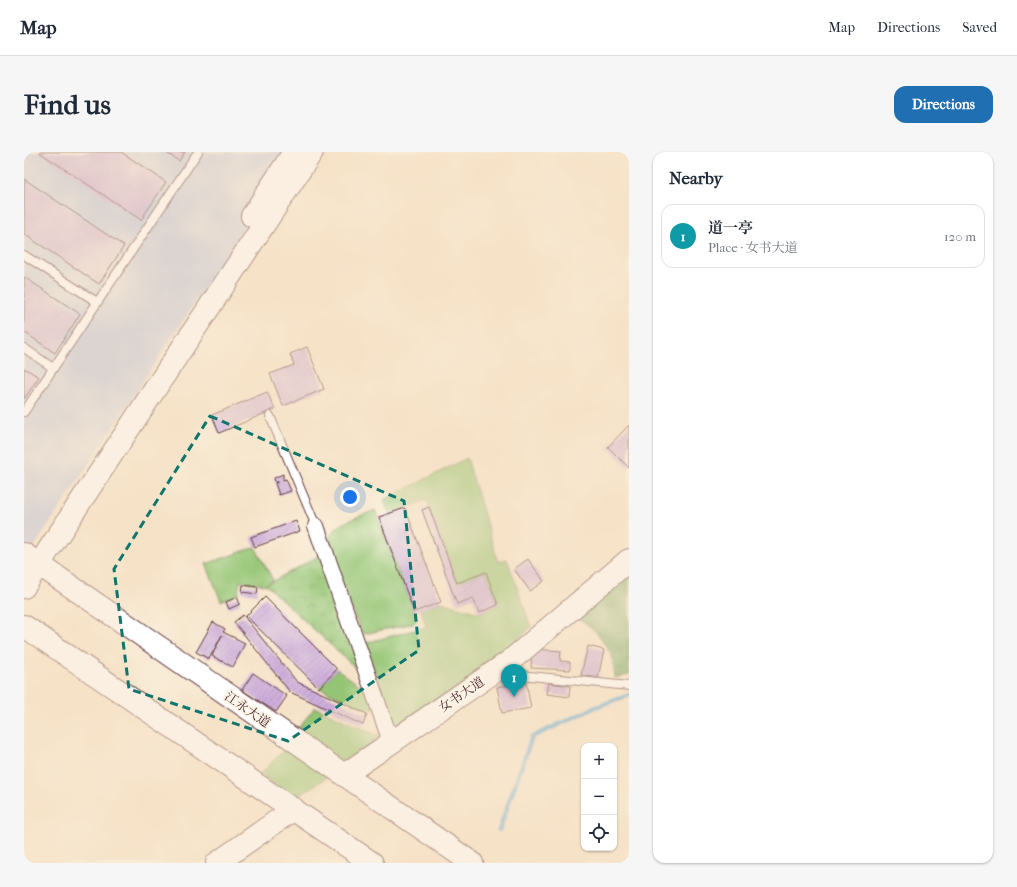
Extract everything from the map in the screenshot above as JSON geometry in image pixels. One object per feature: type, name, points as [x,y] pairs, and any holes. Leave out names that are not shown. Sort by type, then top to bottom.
[{"type":"main road","points":[[24,587],[29,559],[294,152]]},
{"type":"main road","points":[[29,559],[312,152]]},
{"type":"main road","name":"江永大道","points":[[29,559],[472,863]]},
{"type":"main road","name":"女书大道","points":[[344,775],[510,660],[629,560]]},
{"type":"main road","points":[[24,626],[372,863]]},
{"type":"main road","points":[[217,863],[294,809]]},
{"type":"street","points":[[316,526],[391,742]]},
{"type":"lane","points":[[24,412],[198,152]]},
{"type":"lane","points":[[24,255],[97,302]]},
{"type":"lane","points":[[24,348],[54,368]]},
{"type":"lane","points":[[270,416],[316,526]]},
{"type":"lane","points":[[494,672],[629,686]]},
{"type":"highlighted area","points":[[210,416],[404,501],[419,650],[288,741],[129,689],[114,569]]},
{"type":"shaded area","points":[[24,152],[294,152],[24,562]]},
{"type":"green space","points":[[467,458],[498,562],[507,559],[531,627],[516,642],[483,669],[396,730],[365,643],[426,627],[421,609],[441,602],[479,613],[498,605],[486,572],[457,583],[427,500],[389,514],[384,500]]},
{"type":"green space","points":[[375,510],[417,620],[414,623],[364,634],[361,631],[326,546],[329,538],[339,526],[345,522]]},
{"type":"green space","points":[[255,547],[273,580],[266,585],[240,581],[238,594],[221,601],[206,564]]},
{"type":"green space","points":[[320,555],[364,676],[266,585]]},
{"type":"green space","points":[[629,560],[629,675],[615,678],[612,655],[596,632],[569,610]]},
{"type":"green space","points":[[337,669],[369,692],[375,710],[359,706],[319,688]]},
{"type":"green space","points":[[315,707],[376,735],[381,733],[367,749],[295,799],[260,774],[286,748],[293,735]]},
{"type":"building","points":[[39,152],[121,152],[166,182],[141,220]]},
{"type":"building","points":[[165,152],[185,152],[179,161]]},
{"type":"building","points":[[24,179],[124,246],[99,284],[24,234]]},
{"type":"building","points":[[24,277],[80,314],[55,353],[24,332]]},
{"type":"building","points":[[307,347],[324,389],[283,406],[270,374],[294,365],[290,354]]},
{"type":"building","points":[[24,368],[39,377],[24,399]]},
{"type":"building","points":[[267,392],[275,409],[219,433],[212,415]]},
{"type":"building","points":[[629,425],[629,468],[608,447]]},
{"type":"building","points":[[283,474],[283,480],[286,479],[291,491],[279,495],[275,483],[278,482],[275,482],[274,478]]},
{"type":"building","points":[[429,507],[457,583],[486,572],[498,605],[479,613],[473,598],[457,604],[422,510]]},
{"type":"building","points":[[405,508],[441,602],[414,612],[379,517]]},
{"type":"building","points":[[296,521],[300,531],[255,547],[251,537]]},
{"type":"building","points":[[528,559],[544,581],[530,591],[514,569]]},
{"type":"building","points":[[243,585],[258,587],[257,594],[242,592]]},
{"type":"building","points":[[237,597],[240,604],[229,609],[226,602]]},
{"type":"building","points":[[265,597],[337,669],[319,688],[246,616]]},
{"type":"building","points":[[243,615],[297,682],[367,714],[363,725],[290,692],[234,622]]},
{"type":"building","points":[[213,622],[225,629],[223,632],[245,643],[233,667],[212,656],[222,635],[209,659],[196,652]]},
{"type":"building","points":[[588,646],[604,650],[598,678],[581,675]]},
{"type":"building","points":[[532,649],[561,651],[560,661],[570,662],[570,670],[531,668]]},
{"type":"building","points":[[253,673],[287,696],[276,712],[242,690]]},
{"type":"building","points":[[526,682],[531,708],[502,713],[497,687]]},
{"type":"building","points":[[549,683],[570,686],[569,697],[547,694]]},
{"type":"waterway","points":[[499,830],[532,737],[596,707],[629,695]]},
{"type":"place","name":"道一亭","points":[[514,697]]}]
